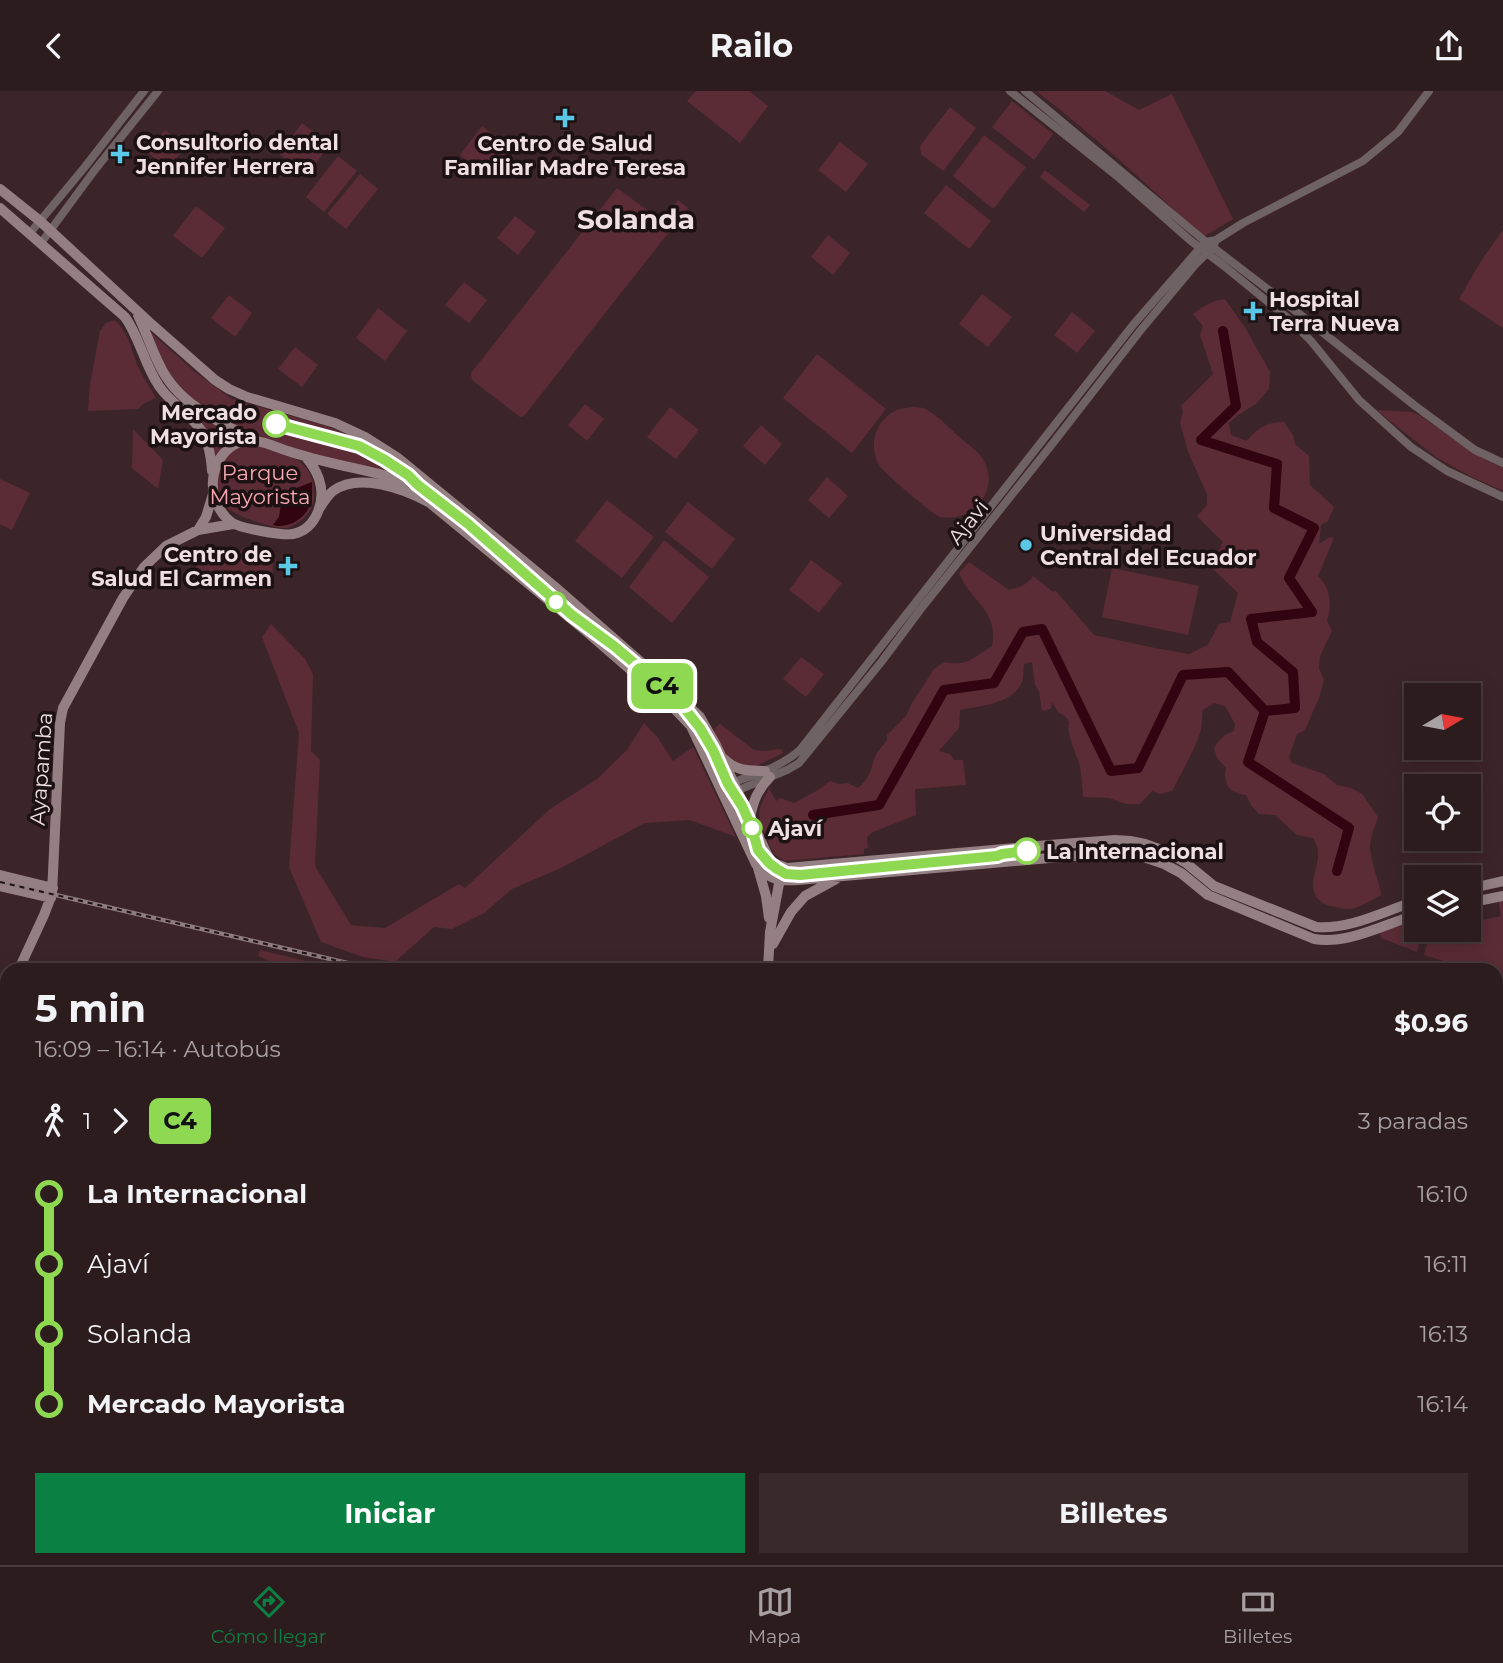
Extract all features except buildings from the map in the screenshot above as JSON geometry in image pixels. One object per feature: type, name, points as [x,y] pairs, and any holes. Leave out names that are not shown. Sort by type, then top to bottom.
[{"type":"main road","points":[[0,189],[40,221],[215,380],[247,397],[335,423],[365,437],[398,458],[554,586],[700,717],[773,863],[784,867],[1115,840],[1146,844],[1167,852],[1186,863],[1214,886],[1316,927],[1345,925],[1404,905]]},
{"type":"main road","points":[[0,208],[116,308],[129,323],[158,386],[197,425],[204,436],[217,505],[233,524],[294,534],[312,523],[319,509],[335,490],[353,484],[390,486],[418,496],[587,632],[671,705],[691,726],[757,864],[766,896],[771,949]]},
{"type":"main road","points":[[135,309],[160,368],[175,388],[194,407],[208,416],[255,440],[305,456],[406,481],[440,493]]},
{"type":"main road","points":[[213,478],[224,452],[237,444],[255,440]]},
{"type":"main road","points":[[305,456],[319,478],[322,495],[319,509]]},
{"type":"main road","points":[[198,530],[205,520],[214,493]]},
{"type":"main road","name":"Ayapamba","points":[[22,963],[52,893],[60,723],[63,708],[139,573],[160,551],[198,530],[233,524]]},
{"type":"main road","points":[[722,757],[732,766],[767,774],[756,795],[750,818]]},
{"type":"main road","points":[[757,864],[766,875],[783,880],[1132,853],[1181,873],[1208,895],[1314,939],[1343,939],[1404,919]]},
{"type":"main road","points":[[769,963],[784,867]]},
{"type":"main road","points":[[0,876],[52,893]]},
{"type":"main road","points":[[771,949],[804,896],[842,876]]},
{"type":"main road","points":[[770,932],[783,880]]},
{"type":"main road","points":[[1481,886],[1503,881]]},
{"type":"main road","points":[[0,886],[52,893]]},
{"type":"main road","points":[[1481,900],[1503,896]]},
{"type":"street","points":[[30,233],[144,91]]},
{"type":"street","points":[[41,243],[94,170],[158,91]]},
{"type":"street","points":[[1010,91],[1414,405],[1475,450],[1503,463]]},
{"type":"street","points":[[1025,91],[1208,246],[1235,275],[1301,329],[1359,400],[1403,440],[1447,471],[1503,497]]},
{"type":"street","name":"Ajavi","points":[[721,791],[767,774],[800,750],[1133,325],[1208,246],[1243,223],[1363,161],[1398,132],[1429,91]]},
{"type":"green space","points":[[696,91],[749,91],[768,106],[740,143],[687,101]]},
{"type":"green space","points":[[1036,91],[1105,91],[1139,110],[1172,94],[1233,219],[1203,237],[1101,144]]},
{"type":"green space","points":[[1012,101],[1053,134],[1034,160],[992,127]]},
{"type":"green space","points":[[950,107],[976,128],[943,171],[921,154],[920,146]]},
{"type":"green space","points":[[302,123],[330,144],[307,175],[279,154]]},
{"type":"green space","points":[[482,126],[511,148],[488,177],[460,155]]},
{"type":"green space","points":[[165,130],[186,146],[168,169],[147,152]]},
{"type":"green space","points":[[984,135],[1026,167],[992,208],[953,176]]},
{"type":"green space","points":[[840,142],[868,164],[846,192],[818,170]]},
{"type":"green space","points":[[338,156],[357,171],[324,212],[306,197]]},
{"type":"green space","points":[[1045,170],[1090,205],[1084,212],[1040,177]]},
{"type":"green space","points":[[360,174],[378,189],[346,229],[327,214]]},
{"type":"green space","points":[[946,185],[991,221],[970,248],[924,213]]},
{"type":"green space","points":[[617,188],[662,221],[678,200],[688,208],[524,416],[520,417],[472,380],[471,373]]},
{"type":"green space","points":[[196,206],[225,228],[202,258],[173,236]]},
{"type":"green space","points":[[515,216],[536,232],[518,255],[497,238]]},
{"type":"green space","points":[[1503,230],[1503,328],[1459,299]]},
{"type":"green space","points":[[828,235],[850,253],[833,275],[811,257]]},
{"type":"green space","points":[[464,282],[487,300],[469,323],[445,305]]},
{"type":"green space","points":[[982,294],[1012,317],[988,347],[959,324]]},
{"type":"green space","points":[[229,295],[252,313],[235,337],[211,318]]},
{"type":"green space","points":[[1225,299],[1246,329],[1270,372],[1269,389],[1256,404],[1229,423],[1231,435],[1247,441],[1263,427],[1284,422],[1293,435],[1295,444],[1309,456],[1310,485],[1334,507],[1328,521],[1321,525],[1319,544],[1330,537],[1334,538],[1318,576],[1328,591],[1330,609],[1327,621],[1332,631],[1320,656],[1319,668],[1324,680],[1305,730],[1297,734],[1289,757],[1292,763],[1324,774],[1337,785],[1362,794],[1378,817],[1370,845],[1381,895],[1351,909],[1328,906],[1318,899],[1313,889],[1318,850],[1313,838],[1297,835],[1275,815],[1259,814],[1246,795],[1232,790],[1226,783],[1226,768],[1217,758],[1214,748],[1222,737],[1234,731],[1235,724],[1225,706],[1214,703],[1203,710],[1201,730],[1172,791],[1160,794],[1152,791],[1140,804],[1126,804],[1109,798],[1083,797],[1080,767],[1070,739],[1069,722],[1052,702],[1051,709],[1042,711],[1032,662],[1024,664],[1022,682],[1011,695],[995,703],[960,710],[959,728],[939,751],[950,754],[954,760],[963,760],[966,785],[915,789],[916,815],[873,832],[867,837],[868,848],[864,849],[864,854],[784,861],[777,856],[763,831],[759,813],[769,788],[776,801],[780,798],[794,803],[830,781],[848,783],[858,788],[869,775],[875,756],[887,740],[887,735],[906,716],[934,669],[944,662],[959,663],[970,660],[992,646],[993,634],[988,614],[959,573],[969,562],[1009,590],[1023,586],[1033,576],[1053,592],[1055,590],[1094,635],[1189,654],[1208,645],[1219,624],[1230,622],[1238,593],[1211,567],[1223,542],[1197,516],[1207,505],[1207,494],[1188,452],[1180,423],[1183,412],[1181,406],[1213,374],[1200,335],[1203,326],[1193,314],[1208,304]]},
{"type":"green space","points":[[378,308],[407,331],[385,361],[356,338]]},
{"type":"green space","points":[[1072,312],[1095,331],[1077,353],[1054,335]]},
{"type":"green space","points":[[114,320],[127,336],[139,369],[156,398],[138,409],[88,411],[100,331],[106,323]]},
{"type":"green space","points":[[146,328],[195,372],[232,399],[326,426],[362,440],[418,485],[267,443],[191,401],[167,371]]},
{"type":"green space","points":[[143,336],[160,371],[199,417],[241,438],[225,442],[214,463],[177,399],[154,368]]},
{"type":"green space","points":[[295,347],[318,365],[302,387],[278,369]]},
{"type":"green space","points":[[817,354],[886,409],[852,453],[783,398]]},
{"type":"green space","points":[[585,404],[604,419],[587,441],[568,425]]},
{"type":"green space","points":[[670,407],[699,430],[676,459],[647,437]]},
{"type":"green space","points":[[912,407],[924,408],[937,416],[977,451],[986,464],[986,493],[975,508],[966,514],[940,517],[908,493],[879,465],[874,451],[877,430],[893,412]]},
{"type":"green space","points":[[1376,410],[1412,412],[1419,415],[1480,457],[1503,468],[1503,491],[1436,457]]},
{"type":"green space","points":[[761,425],[782,444],[765,465],[743,446]]},
{"type":"green space","points":[[133,429],[163,460],[158,489],[132,468]]},
{"type":"green space","name":"Parque Mayorista","points":[[255,443],[298,460],[311,475],[314,486],[312,506],[302,519],[290,527],[275,527],[241,516],[222,503],[218,496],[218,474],[224,460],[234,450]]},
{"type":"green space","points":[[827,477],[848,496],[829,518],[808,500]]},
{"type":"green space","points":[[0,479],[30,493],[12,530],[0,524]]},
{"type":"green space","points":[[607,500],[654,537],[622,578],[575,541]]},
{"type":"green space","points":[[688,502],[735,539],[712,569],[665,532]]},
{"type":"green space","points":[[664,540],[709,577],[672,623],[629,587]]},
{"type":"green space","points":[[197,549],[273,552],[272,590],[196,588]]},
{"type":"green space","points":[[811,560],[842,583],[819,613],[789,590]]},
{"type":"green space","points":[[1112,568],[1199,586],[1188,635],[1102,617]]},
{"type":"green space","points":[[271,624],[305,659],[313,674],[311,751],[320,760],[315,866],[351,925],[385,928],[459,884],[465,888],[550,809],[597,779],[627,750],[644,723],[673,761],[693,747],[736,837],[690,820],[645,823],[561,868],[512,889],[484,913],[452,929],[434,927],[395,962],[363,957],[321,942],[289,867],[299,733],[262,637]]},
{"type":"green space","points":[[801,657],[824,674],[806,697],[783,679]]},
{"type":"green space","points":[[720,724],[754,750],[781,749],[783,753],[752,768],[729,761],[714,732]]},
{"type":"green space","points":[[1503,898],[1503,963],[1451,963],[1424,955],[1427,942],[1481,942],[1481,921],[1501,916],[1498,899]]},
{"type":"green space","points":[[1404,923],[1404,942],[1419,942],[1417,952],[1381,938],[1380,929]]},
{"type":"green space","points":[[260,950],[315,963],[273,963],[258,956]]},
{"type":"shaded area","points":[[312,482],[311,502],[304,515],[284,526],[273,525],[279,517],[281,503],[291,497],[294,489]]},
{"type":"waterway","points":[[1223,331],[1236,406],[1201,440],[1277,464],[1274,508],[1314,528],[1289,578],[1312,612],[1251,619],[1257,642],[1293,672],[1295,708],[1265,711]]},
{"type":"waterway","points":[[813,815],[879,805],[944,690],[994,683],[1023,632],[1042,629],[1111,771],[1138,768],[1183,675],[1228,672],[1265,711]]},
{"type":"waterway","points":[[1265,711],[1248,762],[1349,828],[1337,871]]},
{"type":"railway","points":[[0,882],[347,963]]},
{"type":"bus line","name":"C4","points":[[276,424],[359,446],[408,475],[572,615],[678,700],[713,750],[752,828],[758,850],[777,869],[786,874],[800,875],[1027,851]]},
{"type":"place","name":"Centro de Salud Familiar Madre Teresa","points":[[565,118]]},
{"type":"place","name":"Consultorio dental Jennifer Herrera","points":[[120,154]]},
{"type":"place","name":"Hospital Terra Nueva","points":[[1253,311]]},
{"type":"place","name":"Mercado Mayorista","points":[[276,424]]},
{"type":"place","name":"Universidad Central del Ecuador","points":[[1026,545]]},
{"type":"place","name":"Centro de Salud El Carmen","points":[[288,566]]},
{"type":"place","name":"Ajaví","points":[[752,828]]},
{"type":"place","name":"La Internacional","points":[[1027,851]]},
{"type":"district","name":"Solanda","points":[[636,219]]}]
